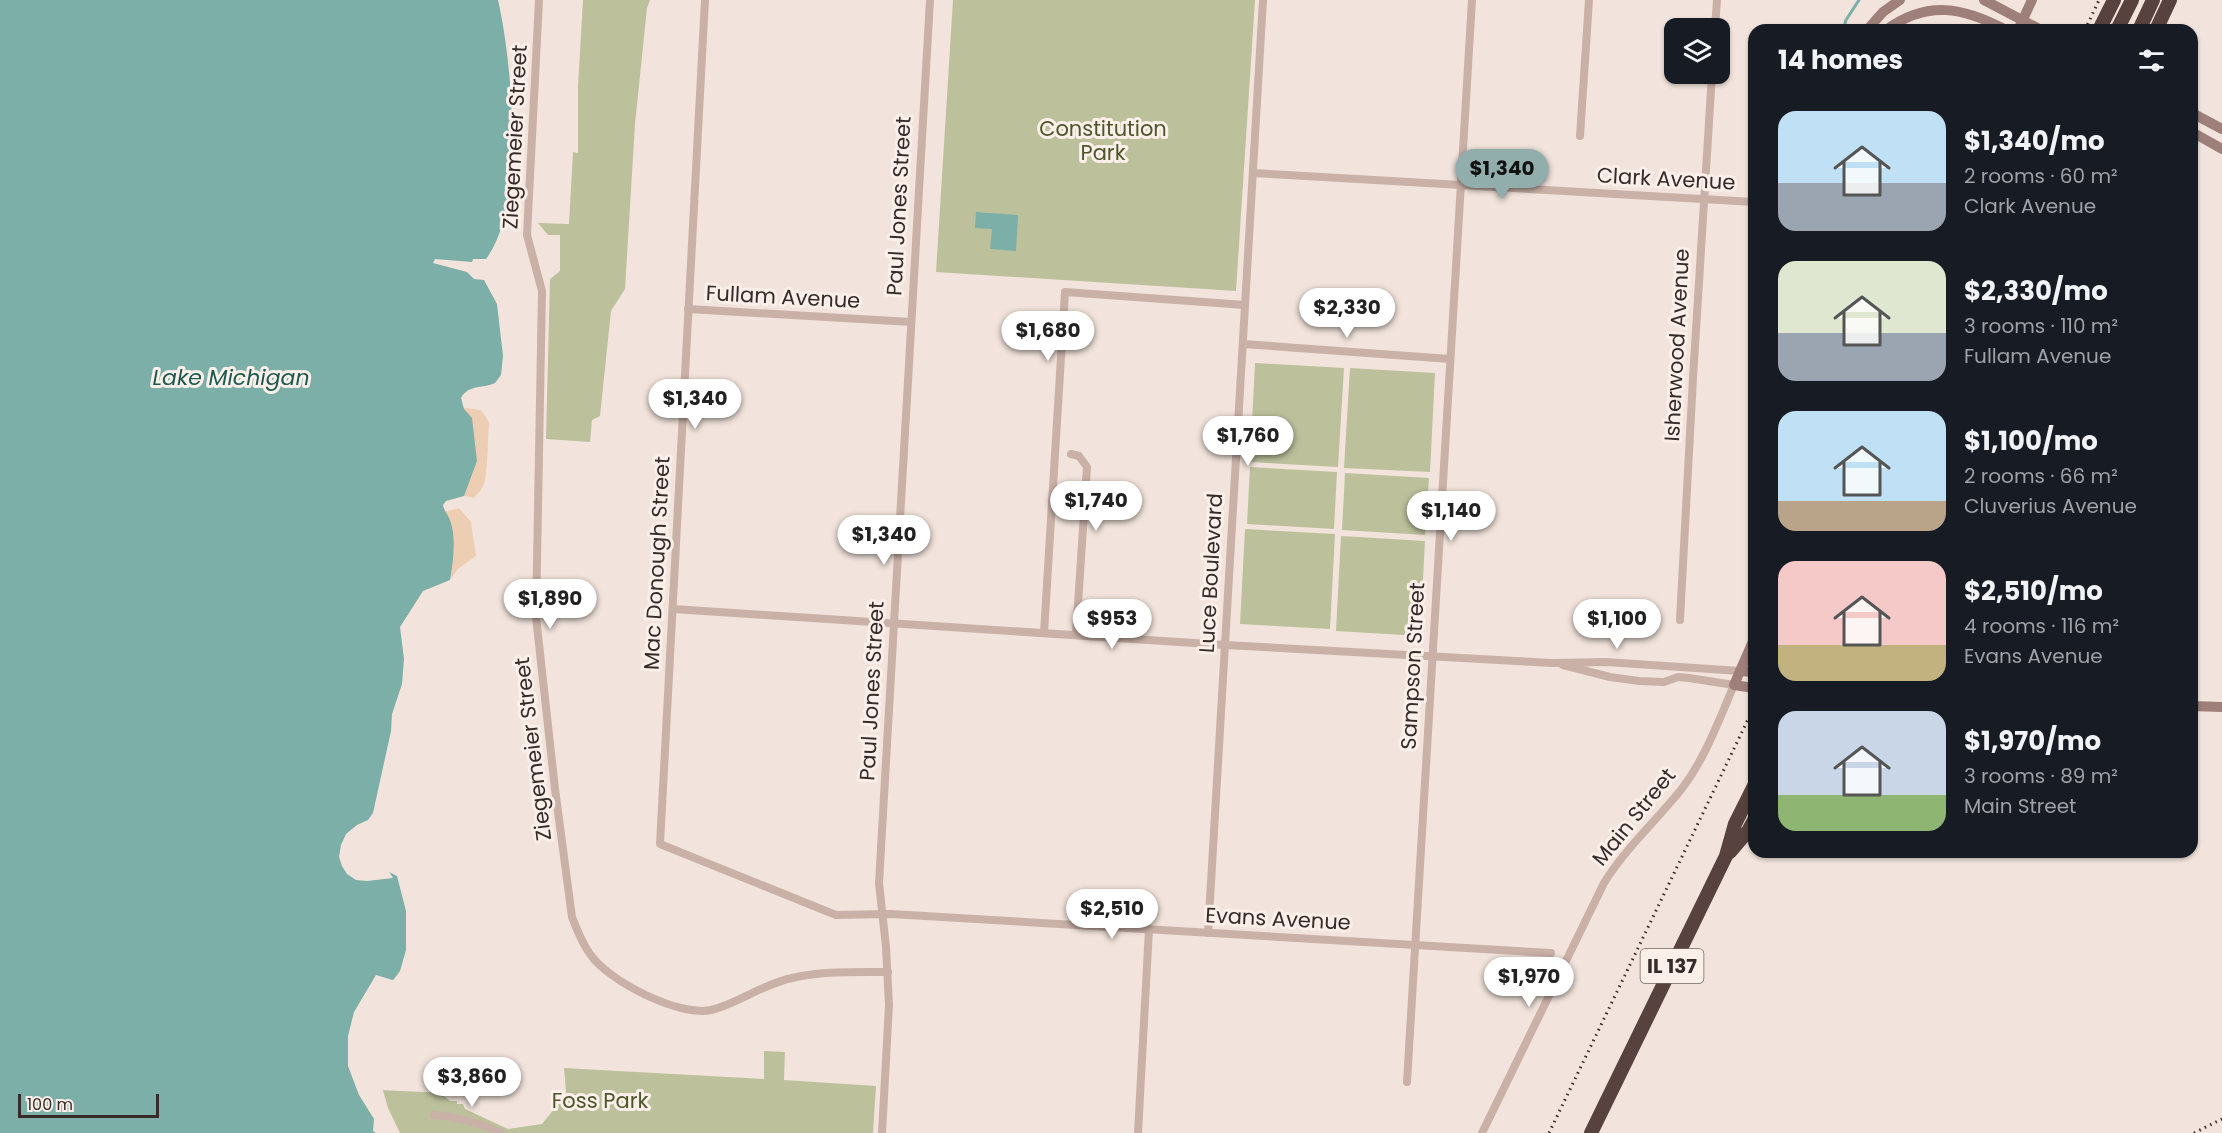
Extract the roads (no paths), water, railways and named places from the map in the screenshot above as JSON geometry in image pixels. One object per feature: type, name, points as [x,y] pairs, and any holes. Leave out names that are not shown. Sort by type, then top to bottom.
[{"type":"highway","points":[[2102,24],[2114,0]]},
{"type":"highway","points":[[2141,24],[2153,0]]},
{"type":"highway","points":[[2159,24],[2170,0]]},
{"type":"highway","points":[[2120,24],[2129,6]]},
{"type":"highway","name":"IL 137","points":[[1591,1133],[1726,856],[1735,824],[1748,798]]},
{"type":"highway","name":"IL 137","points":[[1726,856],[1748,831]]},
{"type":"street","name":"Ziegemeier Street","points":[[539,0],[527,235],[542,291],[536,617],[572,917],[591,956],[611,975],[672,1007],[687,1011],[711,1010],[770,984],[817,973],[888,972]]},
{"type":"street","name":"Mac Donough Street","points":[[690,856],[660,844],[705,0]]},
{"type":"street","name":"Paul Jones Street","points":[[882,1133],[889,1005],[879,883],[930,0]]},
{"type":"street","name":"Luce Boulevard","points":[[1208,933],[1263,0]]},
{"type":"street","name":"Sampson Street","points":[[1407,1082],[1472,0]]},
{"type":"street","points":[[1580,136],[1590,0]]},
{"type":"street","points":[[1716,18],[1717,0]]},
{"type":"street","points":[[1872,24],[1883,12],[1900,0]]},
{"type":"street","points":[[1984,0],[2030,24]]},
{"type":"street","points":[[2021,24],[2032,0]]},
{"type":"street","points":[[1895,24],[1915,10],[1937,5],[1968,10],[1995,24]]},
{"type":"street","name":"Isherwood Avenue","points":[[1680,620],[1711,84]]},
{"type":"street","points":[[2198,116],[2222,129]]},
{"type":"street","points":[[2198,135],[2222,148]]},
{"type":"street","name":"Clark Avenue","points":[[1253,173],[1748,202]]},
{"type":"street","points":[[1044,633],[1065,292],[1245,305]]},
{"type":"street","name":"Fullam Avenue","points":[[688,309],[911,322]]},
{"type":"street","points":[[1243,344],[1450,359]]},
{"type":"street","points":[[1071,454],[1079,456],[1087,467],[1076,635]]},
{"type":"street","points":[[673,609],[1225,645],[1553,663],[1606,662],[1748,671]]},
{"type":"street","points":[[1734,685],[1748,652]]},
{"type":"street","points":[[1553,663],[1610,677],[1639,681],[1664,682],[1678,677],[1748,687]]},
{"type":"street","name":"Main Street","points":[[1482,1133],[1604,883],[1621,856],[1664,811],[1686,782],[1703,752],[1734,685]]},
{"type":"street","points":[[2198,706],[2222,707]]},
{"type":"street","name":"Evans Avenue","points":[[690,856],[836,915],[882,914],[1551,953]]},
{"type":"street","points":[[1138,1133],[1149,929]]},
{"type":"street","points":[[434,1115],[452,1116],[480,1123],[501,1133]]},
{"type":"water","name":"Lake Michigan","points":[[0,0],[498,0],[508,59],[511,95],[511,170],[507,205],[499,235],[486,259],[473,259],[472,262],[435,259],[433,263],[467,272],[474,279],[484,280],[497,304],[503,356],[501,375],[495,383],[472,389],[461,398],[464,409],[472,418],[477,461],[464,496],[446,501],[443,505],[449,518],[454,541],[450,580],[428,596],[408,624],[407,679],[373,834],[377,866],[397,876],[406,911],[406,950],[400,971],[373,1007],[370,1040],[377,1081],[397,1133],[0,1133]]},
{"type":"water","points":[[976,212],[1018,215],[1016,251],[990,249],[992,229],[975,228]]},
{"type":"waterway","points":[[1845,24],[1859,0]]},
{"type":"railway","points":[[2088,24],[2099,0]]},
{"type":"railway","points":[[1549,1133],[1748,719]]},
{"type":"railway","points":[[2194,1133],[2222,1119]]},
{"type":"park label","name":"Constitution Park","points":[[1103,141]]},
{"type":"park label","name":"Foss Park","points":[[600,1101]]}]
